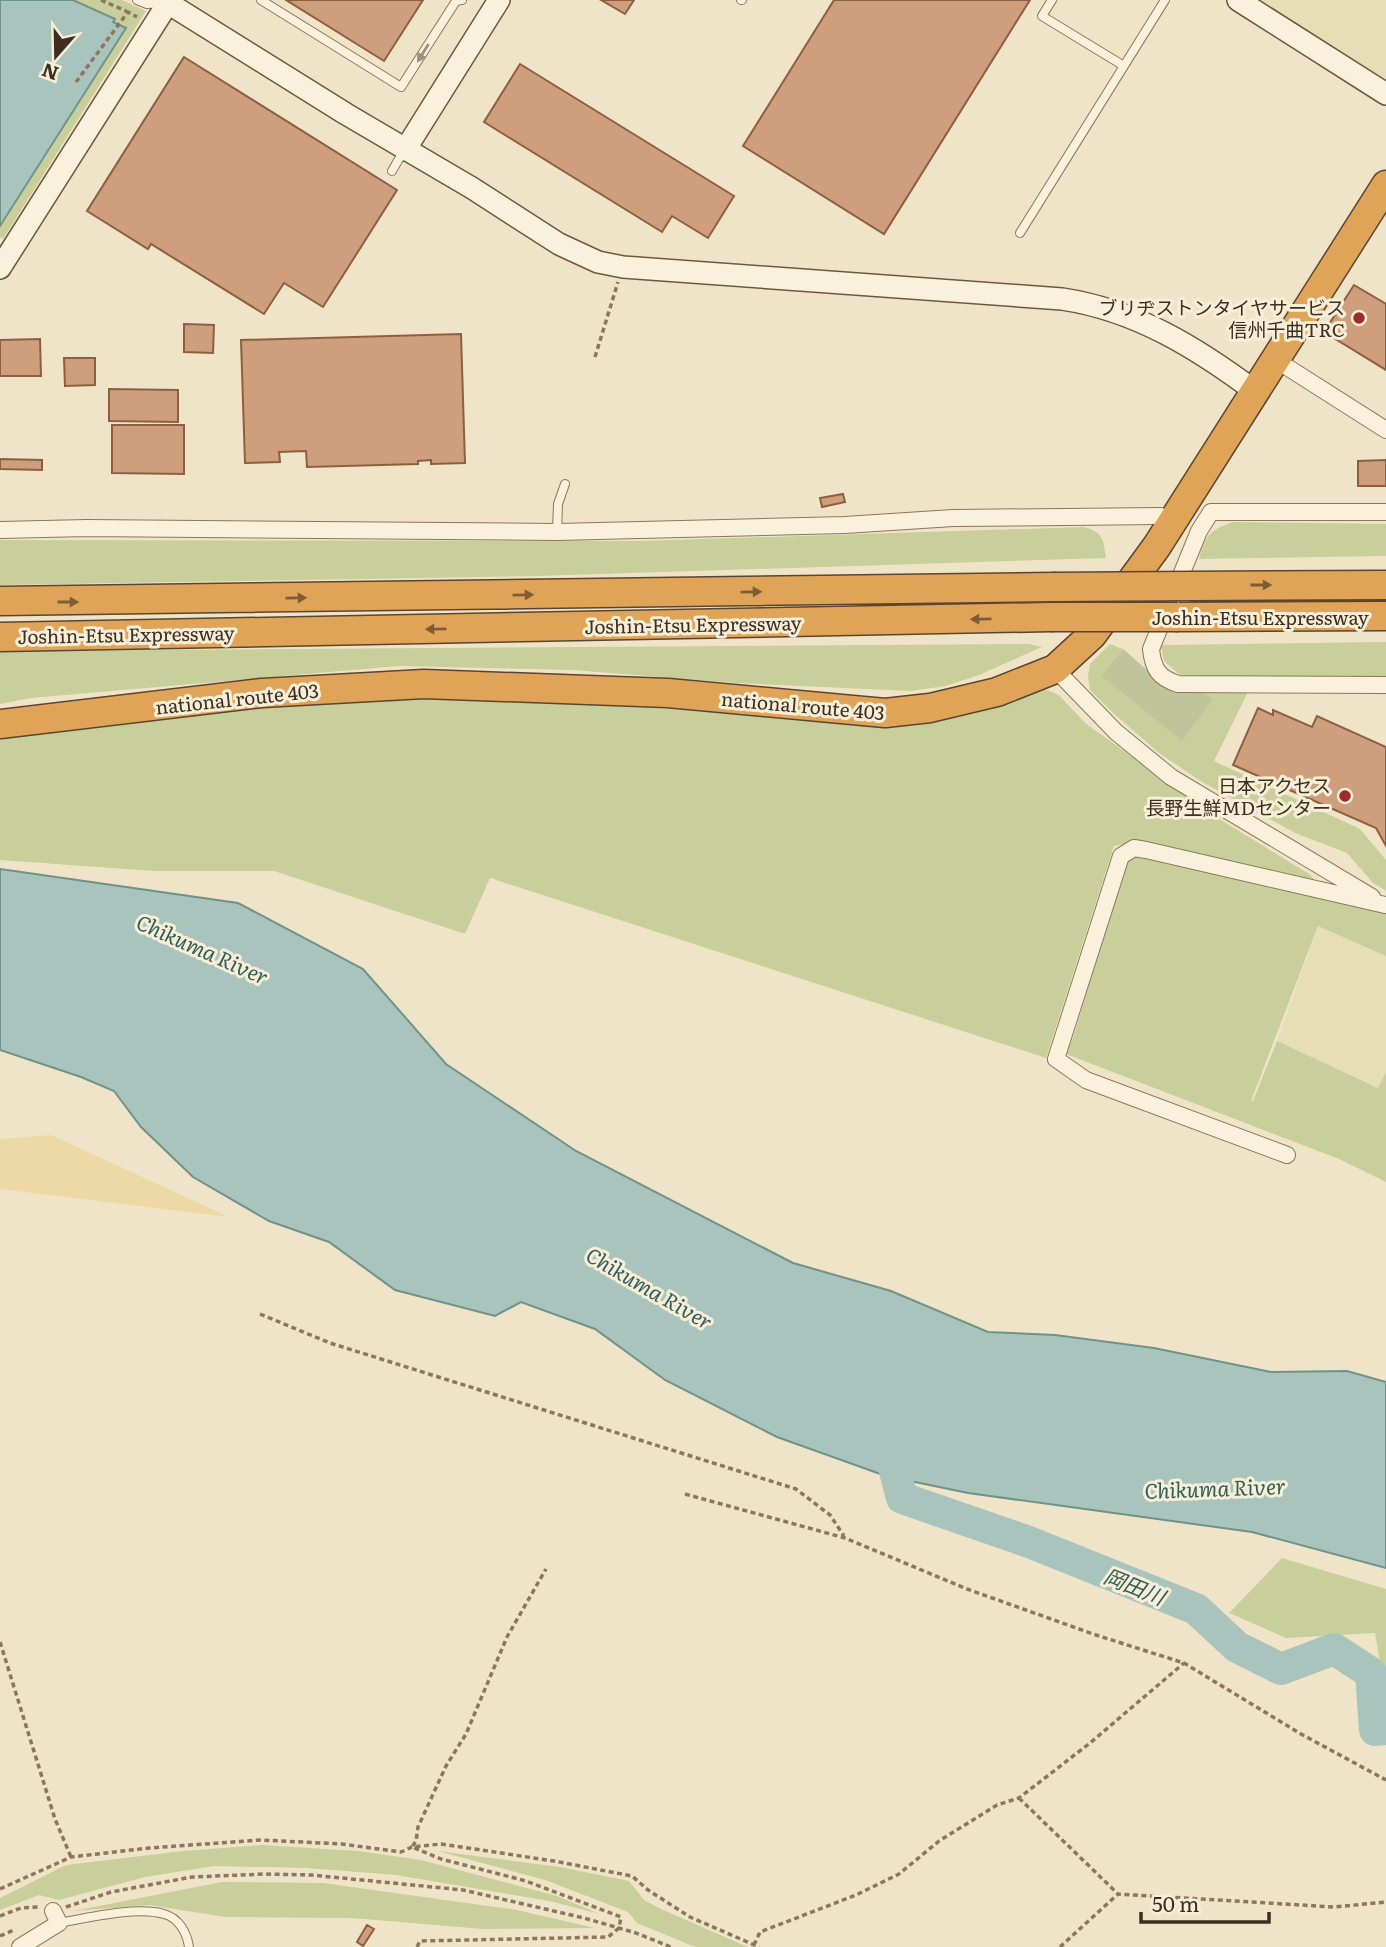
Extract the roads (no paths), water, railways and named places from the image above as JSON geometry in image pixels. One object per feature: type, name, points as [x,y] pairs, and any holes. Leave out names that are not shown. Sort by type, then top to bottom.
[{"type":"highway","name":"national route 403","points":[[0,724],[262,693],[424,684],[668,693],[885,713],[930,708],[997,692],[1055,669],[1091,635],[1134,580],[1386,185]]},
{"type":"highway","name":"Joshin-Etsu Expressway","points":[[0,601],[1386,584]]},
{"type":"highway","name":"Joshin-Etsu Expressway","points":[[0,637],[1050,617],[1386,616]]},
{"type":"street","points":[[405,150],[499,0]]},
{"type":"street","points":[[1238,0],[1386,94]]},
{"type":"street","points":[[0,268],[166,1],[559,244],[598,262],[623,267],[1088,303],[1136,318],[1160,330],[1256,392]]},
{"type":"street","points":[[1276,360],[1386,430]]},
{"type":"street","points":[[1386,512],[1211,512],[1199,531],[1151,649],[1152,661],[1159,673],[1165,679],[1178,684],[1386,685]]},
{"type":"street","points":[[0,530],[87,528],[557,532],[845,525],[953,518],[1161,516]]},
{"type":"street","points":[[1055,669],[1116,732],[1171,776],[1385,906]]},
{"type":"street","points":[[1287,1156],[1086,1080],[1056,1059],[1121,856],[1134,848],[1146,850],[1385,906]]},
{"type":"street","points":[[20,1947],[56,1917]]},
{"type":"lane","points":[[137,0],[147,4],[166,1]]},
{"type":"lane","points":[[261,0],[401,88],[456,1],[462,0]]},
{"type":"lane","points":[[1052,0],[1042,16],[1124,66]]},
{"type":"lane","points":[[1020,233],[1164,0]]},
{"type":"lane","points":[[392,171],[405,150]]},
{"type":"lane","points":[[557,532],[558,505],[565,484]]},
{"type":"lane","points":[[56,1917],[141,1912],[165,1914],[187,1933],[189,1947]]},
{"type":"water","points":[[0,0],[73,0],[115,19],[113,22],[126,28],[0,226]]},
{"type":"water","name":"Chikuma River","points":[[0,869],[238,903],[363,969],[446,1064],[576,1151],[793,1263],[891,1291],[988,1332],[1055,1335],[1154,1348],[1271,1372],[1347,1371],[1386,1382],[1386,1568],[1252,1532],[968,1493],[886,1476],[777,1437],[665,1380],[595,1329],[521,1302],[495,1316],[395,1290],[329,1242],[269,1221],[193,1177],[141,1127],[114,1091],[0,1050]]},
{"type":"waterway","name":"岡田川","points":[[886,1437],[902,1498],[1029,1542],[1196,1609],[1237,1647],[1281,1669],[1334,1649],[1371,1673],[1375,1730],[1386,1729]]},
{"type":"place","name":"ブリヂストンタイヤサービス 信州千曲TRC","points":[[1359,318]]},
{"type":"place","name":"日本アクセス 長野生鮮MDセンター","points":[[1345,796]]}]
